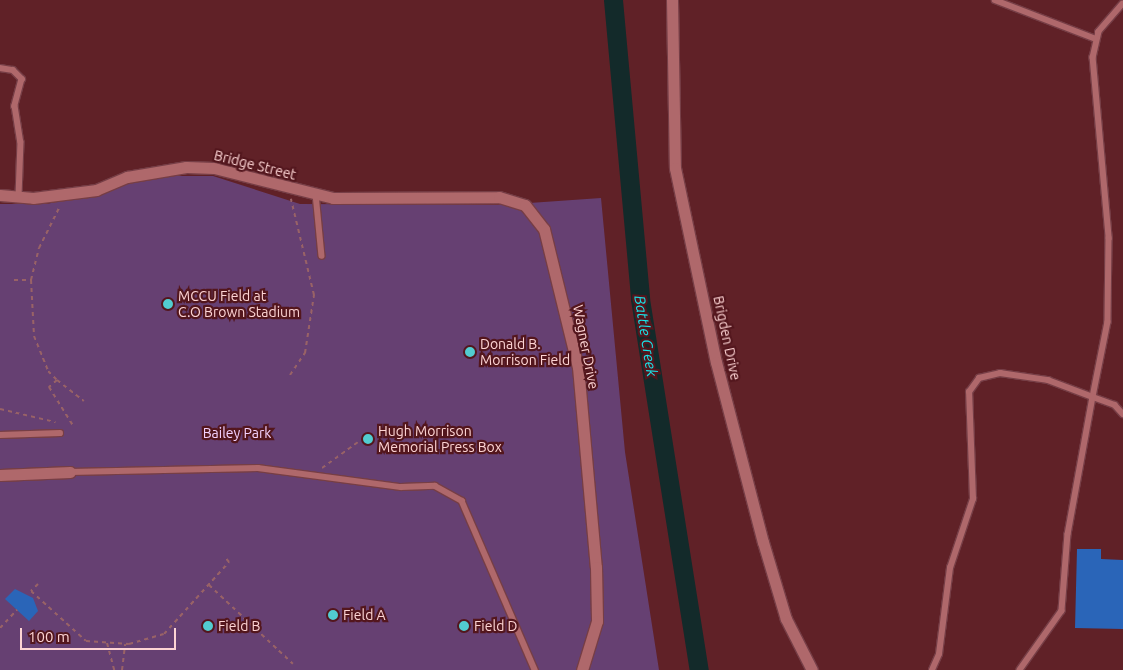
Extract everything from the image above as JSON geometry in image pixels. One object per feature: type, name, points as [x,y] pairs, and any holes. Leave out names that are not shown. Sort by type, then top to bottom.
[{"type":"street","name":"Brigden Drive","points":[[672,0],[675,168],[716,362],[763,542],[786,619],[812,670]]},
{"type":"street","name":"Bridge Street","points":[[0,195],[66,194],[96,190],[160,169],[186,167],[214,168],[288,190],[316,194],[387,198]]},
{"type":"street","name":"Wagner Drive","points":[[387,198],[499,197],[525,205],[544,229],[578,367],[596,567],[597,621],[582,670]]},
{"type":"street","points":[[0,475],[70,472]]},
{"type":"lane","points":[[995,0],[1096,39]]},
{"type":"lane","points":[[1020,670],[1062,611],[1069,528],[1109,298],[1107,206],[1093,68],[1096,39],[1123,4]]},
{"type":"lane","points":[[0,68],[13,70],[22,79],[15,106],[21,142],[19,196]]},
{"type":"lane","points":[[316,194],[322,256]]},
{"type":"lane","points":[[932,670],[939,654],[950,568],[973,499],[968,402],[972,385],[984,376],[1000,373],[1048,380],[1115,405],[1123,414]]},
{"type":"lane","points":[[0,435],[60,433]]},
{"type":"lane","points":[[70,472],[258,468],[401,487],[435,486],[462,501],[535,670]]},
{"type":"path","points":[[288,190],[314,295],[305,353],[290,375]]},
{"type":"path","points":[[66,194],[47,226],[31,280],[34,336],[48,371],[84,401]]},
{"type":"path","points":[[14,280],[31,280]]},
{"type":"path","points":[[57,380],[49,387],[72,424]]},
{"type":"path","points":[[0,409],[55,422]]},
{"type":"path","points":[[312,475],[358,442]]},
{"type":"path","points":[[38,584],[31,591],[86,641],[125,644],[164,634],[229,562],[224,556]]},
{"type":"path","points":[[209,585],[293,664]]},
{"type":"path","points":[[0,628],[17,610]]},
{"type":"path","points":[[107,643],[114,670]]},
{"type":"path","points":[[122,670],[125,644]]},
{"type":"green space","name":"Bailey Park","points":[[159,176],[213,176],[300,204],[500,205],[601,198],[625,452],[659,670],[0,670],[0,204],[47,204]]},
{"type":"building","points":[[1077,549],[1101,549],[1101,559],[1123,560],[1123,629],[1075,628]]},
{"type":"building","points":[[15,589],[33,598],[38,611],[29,621],[5,599]]},
{"type":"waterway","name":"Battle Creek","points":[[613,0],[640,299],[699,670]]},
{"type":"place","name":"MCCU Field at C.O Brown Stadium","points":[[168,304]]},
{"type":"place","name":"Donald B. Morrison Field","points":[[470,352]]},
{"type":"place","name":"Hugh Morrison Memorial Press Box","points":[[368,439]]},
{"type":"place","name":"Field A","points":[[333,615]]},
{"type":"place","name":"Field B","points":[[208,626]]},
{"type":"place","name":"Field D","points":[[464,626]]}]
